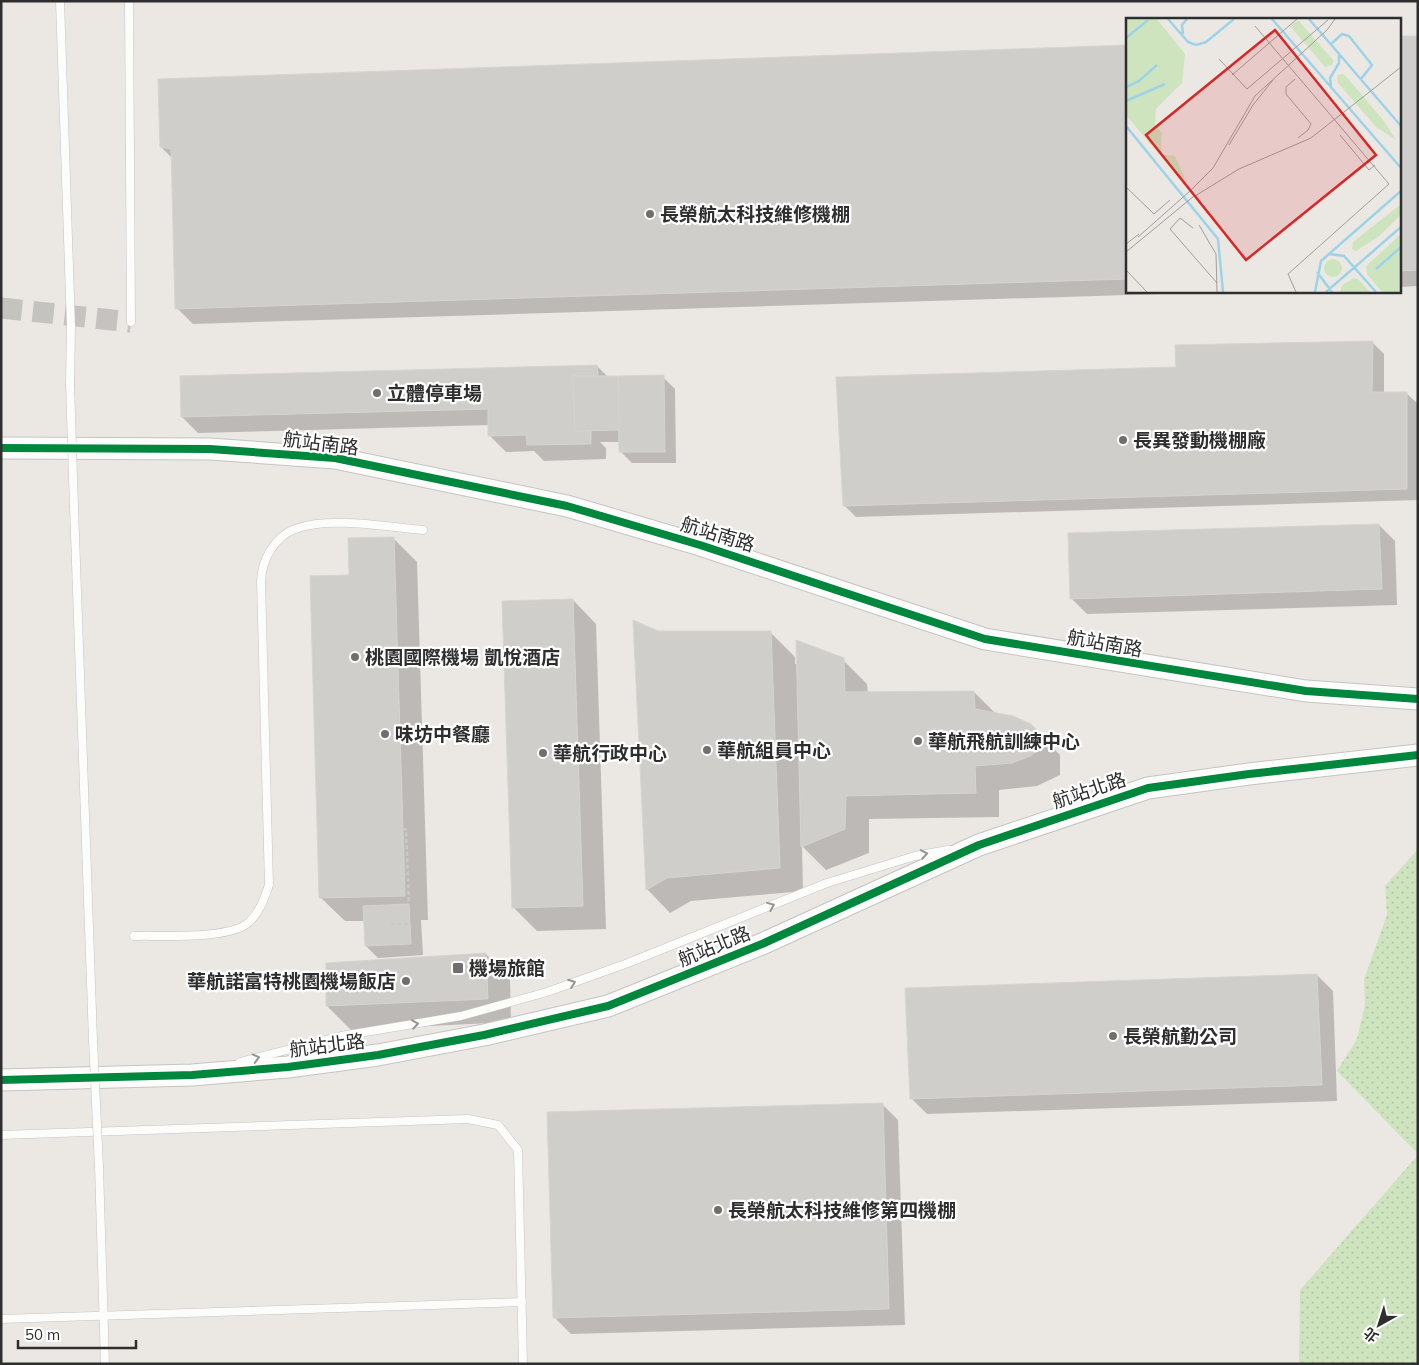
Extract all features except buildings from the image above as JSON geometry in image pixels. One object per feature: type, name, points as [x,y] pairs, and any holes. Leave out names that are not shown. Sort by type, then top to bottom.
[{"type":"street","name":"航站南路","points":[[1,448],[210,449],[335,458],[567,506],[700,544],[985,639],[1306,691],[1418,699]]},
{"type":"street","name":"航站北路","points":[[1,1080],[192,1074],[288,1067],[378,1055],[484,1035],[608,1006],[762,944],[979,845],[1148,788],[1249,774],[1418,755]]},
{"type":"lane","points":[[60,1],[71,327],[70,384],[74,507],[105,1364]]},
{"type":"lane","points":[[129,1],[132,322]]},
{"type":"lane","points":[[134,936],[213,934],[248,924],[262,907],[270,885],[261,581],[266,556],[279,541],[294,529],[314,525],[341,524],[423,530]]},
{"type":"lane","points":[[192,1074],[341,1036],[461,1016],[547,992],[628,963],[827,883],[915,856],[979,845]]},
{"type":"lane","points":[[1,1134],[468,1119],[498,1125],[518,1150],[523,1364]]},
{"type":"lane","points":[[1,1319],[522,1302]]},
{"type":"path","points":[[403,830],[406,829],[409,904]]},
{"type":"path","points":[[391,924],[410,924]]},
{"type":"green space","points":[[1418,849],[1418,1154],[1337,1071],[1357,1039],[1365,1005],[1364,979],[1387,915],[1385,886]]},
{"type":"green space","points":[[1418,1155],[1418,1364],[1299,1364],[1300,1290]]},
{"type":"tunnel","points":[[1,308],[131,322]]},
{"type":"cycle path","points":[[1,448],[210,449],[335,458],[567,506],[700,545],[985,639],[1306,691],[1418,699]]},
{"type":"cycle path","points":[[1,1080],[192,1075],[288,1067],[378,1055],[484,1035],[608,1006],[762,944],[979,845],[1148,788],[1249,774],[1418,755]]},
{"type":"place","name":"長榮航太科技維修機棚","points":[[650,214]]},
{"type":"place","name":"立體停車場","points":[[377,393]]},
{"type":"place","name":"長異發動機棚廠","points":[[1123,440]]},
{"type":"place","name":"桃園國際機場 凱悅酒店","points":[[355,657]]},
{"type":"place","name":"味坊中餐廳","points":[[385,734]]},
{"type":"place","name":"華航飛航訓練中心","points":[[918,741]]},
{"type":"place","name":"華航組員中心","points":[[707,750]]},
{"type":"place","name":"華航行政中心","points":[[543,753]]},
{"type":"place","name":"機場旅館","points":[[458,968]]},
{"type":"place","name":"華航諾富特桃園機場飯店","points":[[406,981]]},
{"type":"place","name":"長榮航勤公司","points":[[1113,1036]]},
{"type":"place","name":"長榮航太科技維修第四機棚","points":[[718,1210]]}]
